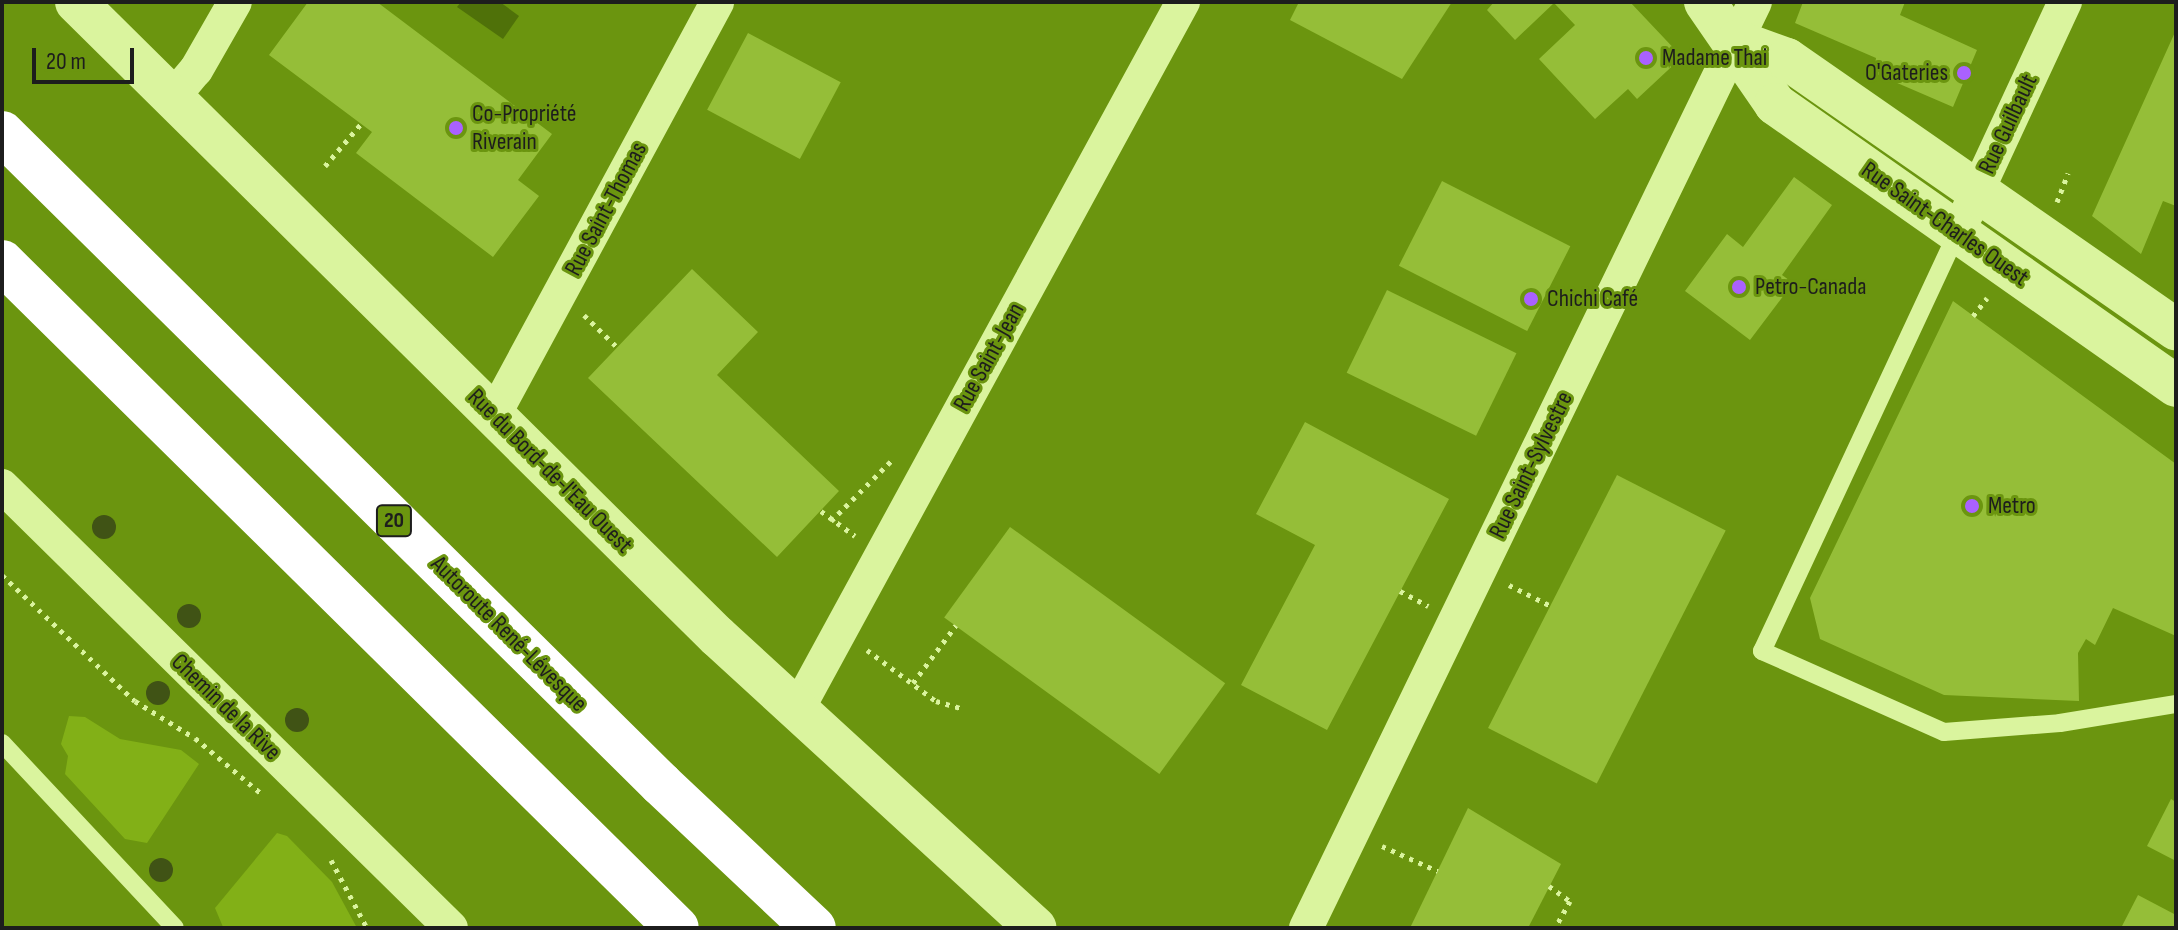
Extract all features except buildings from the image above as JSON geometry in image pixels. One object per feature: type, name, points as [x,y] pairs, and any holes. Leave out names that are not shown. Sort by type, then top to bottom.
[{"type":"highway","name":"Autoroute René-Lévesque","points":[[2,133],[661,784],[814,928]]},
{"type":"highway","points":[[2,262],[677,928]]},
{"type":"street","name":"Rue du Bord-de-l'Eau Ouest","points":[[76,2],[796,712],[1036,928]]},
{"type":"street","points":[[173,97],[196,70],[235,2]]},
{"type":"street","name":"Rue Saint-Thomas","points":[[494,415],[717,2]]},
{"type":"street","name":"Rue Saint-Jean","points":[[796,712],[1183,2]]},
{"type":"street","name":"Rue Saint-Charles Ouest","points":[[1705,2],[1737,41],[1775,104],[1954,239],[2176,386]]},
{"type":"street","name":"Rue Saint-Sylvestre","points":[[1306,928],[1755,2]]},
{"type":"street","name":"Rue Guilbault","points":[[1954,239],[2065,2]]},
{"type":"street","name":"Rue Saint-Charles Ouest","points":[[1737,41],[1787,59],[1979,188],[2176,329]]},
{"type":"street","name":"Chemin de la Rive","points":[[2,486],[451,928]]},
{"type":"lane","points":[[1954,239],[1762,651],[1944,732],[2060,723],[2176,704]]},
{"type":"lane","points":[[2,743],[175,928]]},
{"type":"path","points":[[325,166],[361,124]]},
{"type":"path","points":[[560,292],[617,347]]},
{"type":"path","points":[[831,521],[899,453]]},
{"type":"path","points":[[1480,570],[1551,606]]},
{"type":"path","name":"Chemin de la Rive","points":[[2,575],[135,701],[217,754],[270,801]]},
{"type":"path","points":[[913,683],[956,625]]},
{"type":"path","points":[[841,630],[936,701],[960,708]]},
{"type":"path","points":[[1352,833],[1438,871]]},
{"type":"path","points":[[328,855],[367,928]]},
{"type":"path","points":[[1549,886],[1570,901],[1555,928]]},
{"type":"shaded area","points":[[461,2],[500,2],[519,16],[503,39],[457,7]]},
{"type":"shaded area","points":[[69,716],[85,717],[120,739],[181,750],[199,764],[147,843],[125,839],[65,774],[68,756],[61,744]]},
{"type":"shaded area","points":[[277,833],[287,836],[332,882],[357,928],[223,927],[215,908]]},
{"type":"place","name":"Madame Thai","points":[[1646,58]]},
{"type":"place","name":"O'Gateries","points":[[1964,73]]},
{"type":"place","name":"Co-Propriété Riverain","points":[[456,128]]},
{"type":"place","name":"Petro-Canada","points":[[1739,287]]},
{"type":"place","name":"Chichi Café","points":[[1531,299]]},
{"type":"place","name":"Metro","points":[[1972,506]]}]
